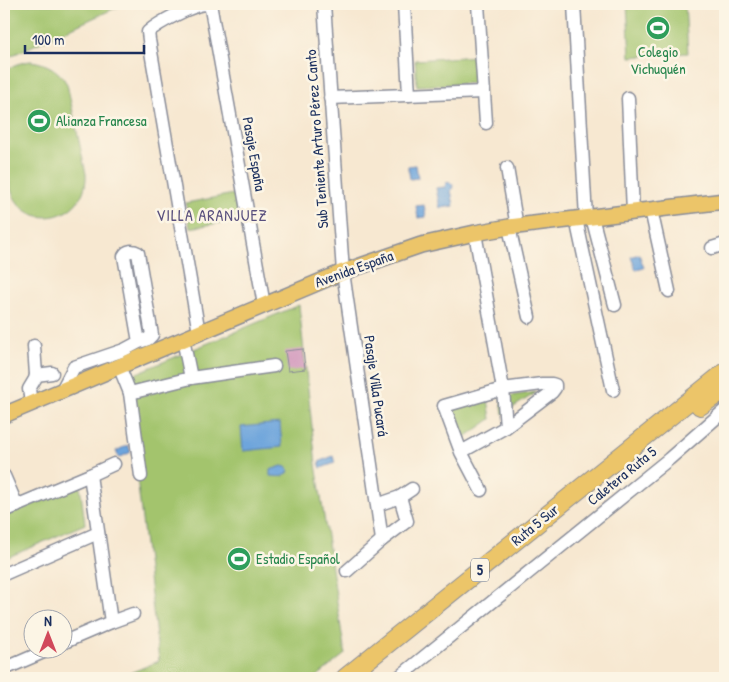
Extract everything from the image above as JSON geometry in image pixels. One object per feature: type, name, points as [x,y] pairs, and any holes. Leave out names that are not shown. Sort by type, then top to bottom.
[{"type":"highway","points":[[689,408],[725,365]]},
{"type":"highway","name":"Ruta 5 Sur","points":[[364,678],[689,408],[725,372]]},
{"type":"highway","name":"Ruta 5 Sur","points":[[345,678],[689,408],[725,384]]},
{"type":"highway","points":[[689,408],[725,389]]},
{"type":"main road","name":"Avenida España","points":[[4,415],[343,272],[422,246],[475,233],[513,227],[725,201]]},
{"type":"street","name":"Pasaje España","points":[[199,332],[148,32],[162,22],[196,5],[208,4],[211,9],[264,305]]},
{"type":"street","name":"Sub Teniente Arturo Pérez Canto","points":[[324,4],[343,272]]},
{"type":"street","points":[[404,4],[409,95]]},
{"type":"street","points":[[478,4],[486,123]]},
{"type":"street","points":[[574,4],[585,218],[612,390]]},
{"type":"street","points":[[330,98],[483,92]]},
{"type":"street","points":[[628,98],[633,212]]},
{"type":"street","points":[[507,168],[513,227],[529,317]]},
{"type":"street","points":[[651,210],[669,291]]},
{"type":"street","points":[[585,218],[615,305]]},
{"type":"street","points":[[475,233],[503,389],[506,427]]},
{"type":"street","points":[[712,248],[725,244]]},
{"type":"street","points":[[62,390],[74,367],[124,350],[151,337],[152,332],[138,254],[130,251],[124,256],[139,342]]},
{"type":"street","name":"Pasaje Villa Pucará","points":[[343,272],[382,540]]},
{"type":"street","points":[[183,339],[191,378]]},
{"type":"street","points":[[31,403],[29,389],[36,379],[34,346]]},
{"type":"street","points":[[119,366],[130,393],[141,476]]},
{"type":"street","points":[[130,393],[191,378],[274,366]]},
{"type":"street","points":[[36,375],[52,373]]},
{"type":"street","points":[[461,452],[506,427],[548,396],[555,388],[555,385],[542,384],[503,389],[444,406],[461,452],[481,490]]},
{"type":"street","name":"Caletera Ruta 5","points":[[398,678],[669,459],[725,410]]},
{"type":"street","points":[[4,511],[114,464]]},
{"type":"street","points":[[90,475],[110,622]]},
{"type":"street","points":[[4,476],[17,506]]},
{"type":"street","points":[[377,505],[400,497],[412,489]]},
{"type":"street","points":[[347,571],[407,521],[400,497]]},
{"type":"street","points":[[4,574],[98,533]]},
{"type":"street","points":[[72,639],[133,614]]},
{"type":"street","points":[[4,669],[25,660]]},
{"type":"green space","points":[[4,4],[124,4],[4,59]]},
{"type":"green space","name":"Colegio Vichuquén","points":[[627,4],[685,4],[688,53],[630,57]]},
{"type":"green space","points":[[477,56],[478,83],[417,86],[415,60]]},
{"type":"green space","name":"Alianza Francesa","points":[[31,61],[42,63],[52,68],[67,84],[86,174],[84,189],[78,201],[69,210],[45,217],[33,214],[22,207],[13,195],[4,160],[4,73],[17,64]]},
{"type":"green space","points":[[239,193],[244,219],[190,228],[186,203]]},
{"type":"green space","name":"Estadio Español","points":[[299,305],[316,464],[345,654],[315,678],[118,678],[159,661],[125,378]]},
{"type":"green space","points":[[537,392],[503,414],[501,397]]},
{"type":"green space","points":[[488,399],[491,419],[461,440],[454,408]]},
{"type":"green space","points":[[80,485],[85,524],[4,559],[4,516]]},
{"type":"water","points":[[416,165],[418,178],[410,179],[408,166]]},
{"type":"water","points":[[449,182],[454,188],[451,190],[454,206],[440,208],[436,188],[445,187],[446,183]]},
{"type":"water","points":[[424,205],[426,217],[418,218],[416,206]]},
{"type":"water","points":[[639,254],[644,268],[636,270],[631,257]]},
{"type":"water","points":[[280,423],[282,447],[243,451],[241,427]]},
{"type":"water","points":[[128,445],[131,452],[119,458],[116,451]]},
{"type":"water","points":[[333,456],[335,463],[321,468],[319,462]]},
{"type":"water","points":[[282,466],[286,467],[289,471],[287,474],[281,477],[270,476],[270,470]]},
{"type":"building","points":[[303,349],[305,369],[288,371],[285,351]]},
{"type":"place","name":"Colegio Vichuquén","points":[[658,28]]},
{"type":"place","name":"Alianza Francesa","points":[[39,121]]},
{"type":"place","name":"Estadio Español","points":[[239,559]]},
{"type":"district","name":"VILLA ARANJUEZ","points":[[212,215]]}]
